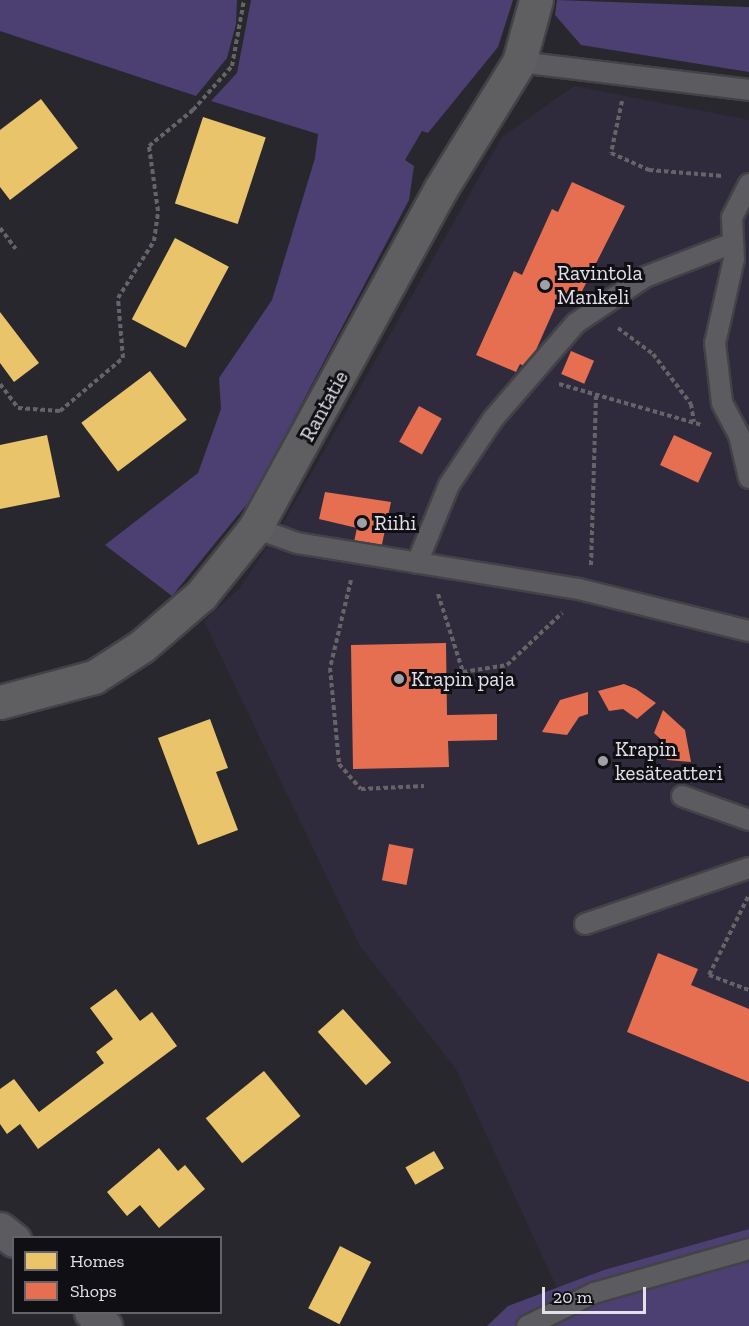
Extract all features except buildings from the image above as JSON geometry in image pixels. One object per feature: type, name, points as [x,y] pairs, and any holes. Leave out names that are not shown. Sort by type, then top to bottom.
[{"type":"street","name":"Rantatie","points":[[0,702],[94,677],[142,646],[201,595],[255,528],[440,190],[519,63],[536,0]]},
{"type":"street","points":[[0,1229],[12,1238]]},
{"type":"street","points":[[93,1314],[105,1326]]},
{"type":"lane","points":[[519,63],[749,90]]},
{"type":"lane","points":[[749,184],[732,218],[733,243],[715,343],[722,403],[739,435],[749,478]]},
{"type":"lane","points":[[423,564],[449,485],[493,419],[576,323],[645,277],[733,243]]},
{"type":"lane","points":[[255,528],[297,543],[585,591],[749,631]]},
{"type":"lane","points":[[682,796],[749,820]]},
{"type":"lane","points":[[585,924],[749,868]]},
{"type":"lane","points":[[527,1326],[594,1293],[749,1249]]},
{"type":"path","points":[[0,384],[18,408],[60,411],[123,358],[118,298],[154,241],[158,211],[149,146],[193,110],[232,66],[244,0]]},
{"type":"path","points":[[628,74],[611,153],[649,170],[727,176]]},
{"type":"path","points":[[0,228],[16,249]]},
{"type":"path","points":[[595,310],[653,354],[691,404],[694,422]]},
{"type":"path","points":[[529,376],[739,435]]},
{"type":"path","points":[[423,564],[463,672],[507,665],[567,609],[585,591],[596,394]]},
{"type":"path","points":[[358,553],[330,668],[339,764],[361,789],[424,786]]},
{"type":"path","points":[[749,894],[709,975],[749,990]]},
{"type":"shaded area","points":[[0,0],[237,0],[236,24],[227,58],[196,96],[0,31]]},
{"type":"shaded area","points":[[251,0],[513,0],[498,47],[428,133],[422,131],[405,160],[414,166],[409,200],[252,498],[172,596],[105,545],[198,473],[221,409],[219,378],[272,300],[315,158],[318,134],[211,101],[237,73]]},
{"type":"shaded area","points":[[557,0],[749,7],[749,72],[581,45],[555,15]]},
{"type":"shaded area","points":[[574,86],[749,120],[749,1229],[557,1288],[456,1069],[360,946],[204,621],[240,588],[286,518],[502,137]]},
{"type":"shaded area","points":[[749,1229],[749,1326],[487,1326],[508,1306],[604,1270]]},
{"type":"place","name":"Ravintola Mankeli","points":[[545,285]]},
{"type":"place","name":"Riihi","points":[[362,523]]},
{"type":"place","name":"Krapin paja","points":[[399,679]]},
{"type":"place","name":"Krapin kesäteatteri","points":[[603,761]]}]
